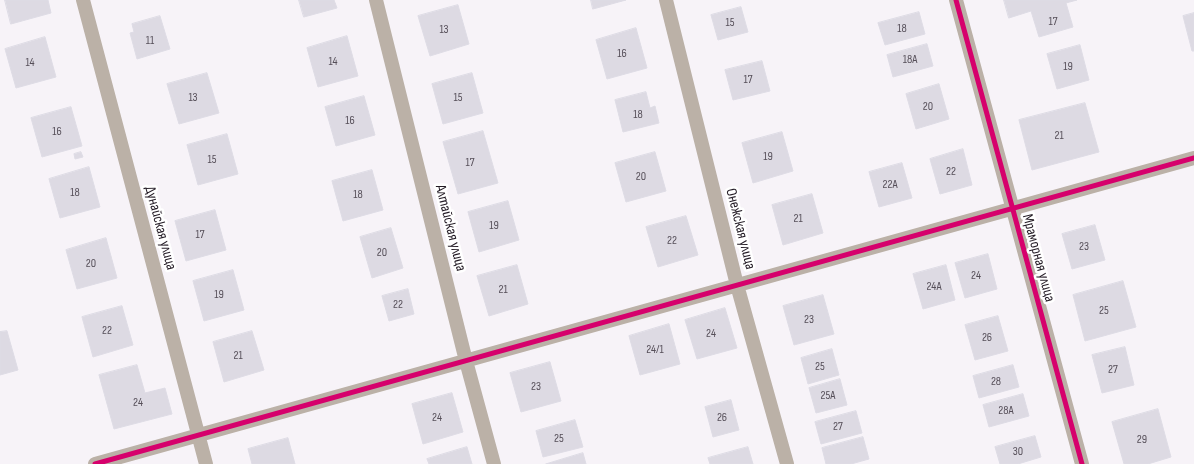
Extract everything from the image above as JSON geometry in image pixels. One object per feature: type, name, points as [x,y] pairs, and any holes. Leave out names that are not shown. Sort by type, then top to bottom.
[{"type":"street","name":"Дунайская улица","points":[[83,0],[206,464]]},
{"type":"street","name":"Алтайская улица","points":[[376,0],[466,361],[494,464]]},
{"type":"street","name":"Онежская улица","points":[[666,0],[737,286],[787,464]]},
{"type":"street","name":"Мраморная улица","points":[[956,0],[1082,464]]},
{"type":"street","points":[[95,464],[1194,158]]},
{"type":"building","points":[[5,0],[48,0],[51,13],[11,24]]},
{"type":"building","points":[[299,0],[334,0],[337,8],[304,17]]},
{"type":"building","points":[[591,0],[626,0],[593,9]]},
{"type":"building","points":[[1004,0],[1077,0],[1066,3],[1073,27],[1039,37],[1031,11],[1009,18]]},
{"type":"building","points":[[458,5],[469,44],[430,56],[418,16]]},
{"type":"building","points":[[741,7],[748,32],[718,40],[711,15]]},
{"type":"building","points":[[919,12],[925,34],[885,45],[878,23]]},
{"type":"building","points":[[1194,13],[1194,51],[1192,51],[1183,16]]},
{"type":"building","points":[[160,16],[170,49],[137,59],[130,33],[134,32],[132,24]]},
{"type":"building","points":[[636,28],[647,68],[607,79],[596,40]]},
{"type":"building","points":[[347,36],[358,76],[318,87],[307,48]]},
{"type":"building","points":[[45,37],[56,77],[16,88],[5,49]]},
{"type":"building","points":[[927,44],[933,66],[893,77],[887,55]]},
{"type":"building","points":[[1080,45],[1089,80],[1057,89],[1047,54]]},
{"type":"building","points":[[762,61],[770,91],[733,100],[725,70]]},
{"type":"building","points":[[207,73],[219,113],[179,124],[167,84]]},
{"type":"building","points":[[472,73],[483,113],[443,124],[432,84]]},
{"type":"building","points":[[939,84],[949,119],[916,129],[906,94]]},
{"type":"building","points":[[646,92],[650,108],[655,106],[659,123],[623,132],[615,100]]},
{"type":"building","points":[[364,96],[375,135],[336,146],[325,107]]},
{"type":"building","points":[[1085,103],[1099,152],[1032,170],[1019,120]]},
{"type":"building","points":[[71,107],[82,146],[42,157],[31,118]]},
{"type":"building","points":[[483,131],[498,183],[458,194],[443,142]]},
{"type":"building","points":[[782,132],[793,171],[753,183],[742,143]]},
{"type":"building","points":[[227,134],[238,174],[198,185],[187,145]]},
{"type":"building","points":[[963,149],[972,185],[940,194],[930,159]]},
{"type":"building","points":[[81,152],[83,157],[75,159],[74,154]]},
{"type":"building","points":[[655,152],[666,191],[626,202],[615,163]]},
{"type":"building","points":[[902,163],[912,198],[879,207],[869,172]]},
{"type":"building","points":[[89,167],[100,207],[60,218],[49,179]]},
{"type":"building","points":[[372,170],[383,210],[343,221],[332,181]]},
{"type":"building","points":[[812,194],[823,233],[783,245],[772,205]]},
{"type":"building","points":[[508,201],[519,240],[479,252],[468,212]]},
{"type":"building","points":[[215,210],[226,250],[186,261],[175,221]]},
{"type":"building","points":[[686,216],[698,255],[658,267],[646,227]]},
{"type":"building","points":[[1095,225],[1105,260],[1072,269],[1062,234]]},
{"type":"building","points":[[391,228],[403,268],[372,278],[360,237]]},
{"type":"building","points":[[106,238],[117,278],[77,289],[66,250]]},
{"type":"building","points":[[988,254],[997,289],[965,298],[955,263]]},
{"type":"building","points":[[517,265],[528,304],[489,316],[477,276]]},
{"type":"building","points":[[946,265],[955,300],[923,309],[913,274]]},
{"type":"building","points":[[233,270],[244,310],[204,321],[193,281]]},
{"type":"building","points":[[1123,281],[1136,327],[1085,341],[1073,295]]},
{"type":"building","points":[[408,289],[414,314],[389,321],[382,296]]},
{"type":"building","points":[[823,295],[834,334],[794,345],[783,306]]},
{"type":"building","points":[[122,306],[133,345],[93,357],[82,317]]},
{"type":"building","points":[[725,308],[737,348],[697,359],[685,320]]},
{"type":"building","points":[[998,316],[1008,351],[975,360],[965,325]]},
{"type":"building","points":[[669,324],[680,364],[640,375],[629,336]]},
{"type":"building","points":[[7,331],[18,370],[0,375],[0,332]]},
{"type":"building","points":[[252,331],[264,370],[224,382],[213,342]]},
{"type":"building","points":[[1125,347],[1134,385],[1102,393],[1092,355]]},
{"type":"building","points":[[832,349],[839,375],[808,384],[801,358]]},
{"type":"building","points":[[550,362],[561,401],[521,412],[510,373]]},
{"type":"building","points":[[137,365],[145,393],[165,388],[172,414],[114,429],[99,375]]},
{"type":"building","points":[[1013,365],[1019,387],[979,398],[973,376]]},
{"type":"building","points":[[840,379],[847,405],[816,413],[809,388]]},
{"type":"building","points":[[452,393],[463,432],[423,444],[412,404]]},
{"type":"building","points":[[1023,394],[1029,416],[989,427],[983,405]]},
{"type":"building","points":[[731,400],[739,430],[713,437],[705,407]]},
{"type":"building","points":[[1158,409],[1171,457],[1148,464],[1124,464],[1112,422]]},
{"type":"building","points":[[856,411],[862,433],[821,444],[815,422]]},
{"type":"building","points":[[575,420],[583,447],[543,457],[536,431]]},
{"type":"building","points":[[1035,436],[1041,457],[1018,464],[1000,464],[995,447]]},
{"type":"building","points":[[863,437],[869,459],[851,464],[826,464],[822,448]]},
{"type":"building","points":[[288,438],[295,464],[252,464],[248,449]]},
{"type":"building","points":[[467,447],[472,464],[429,464],[427,459]]},
{"type":"building","points":[[748,447],[753,464],[710,464],[708,458]]},
{"type":"building","points":[[583,453],[586,464],[546,464]]},
{"type":"cycle path","points":[[956,0],[1082,464]]},
{"type":"cycle path","points":[[95,464],[1194,158]]}]
